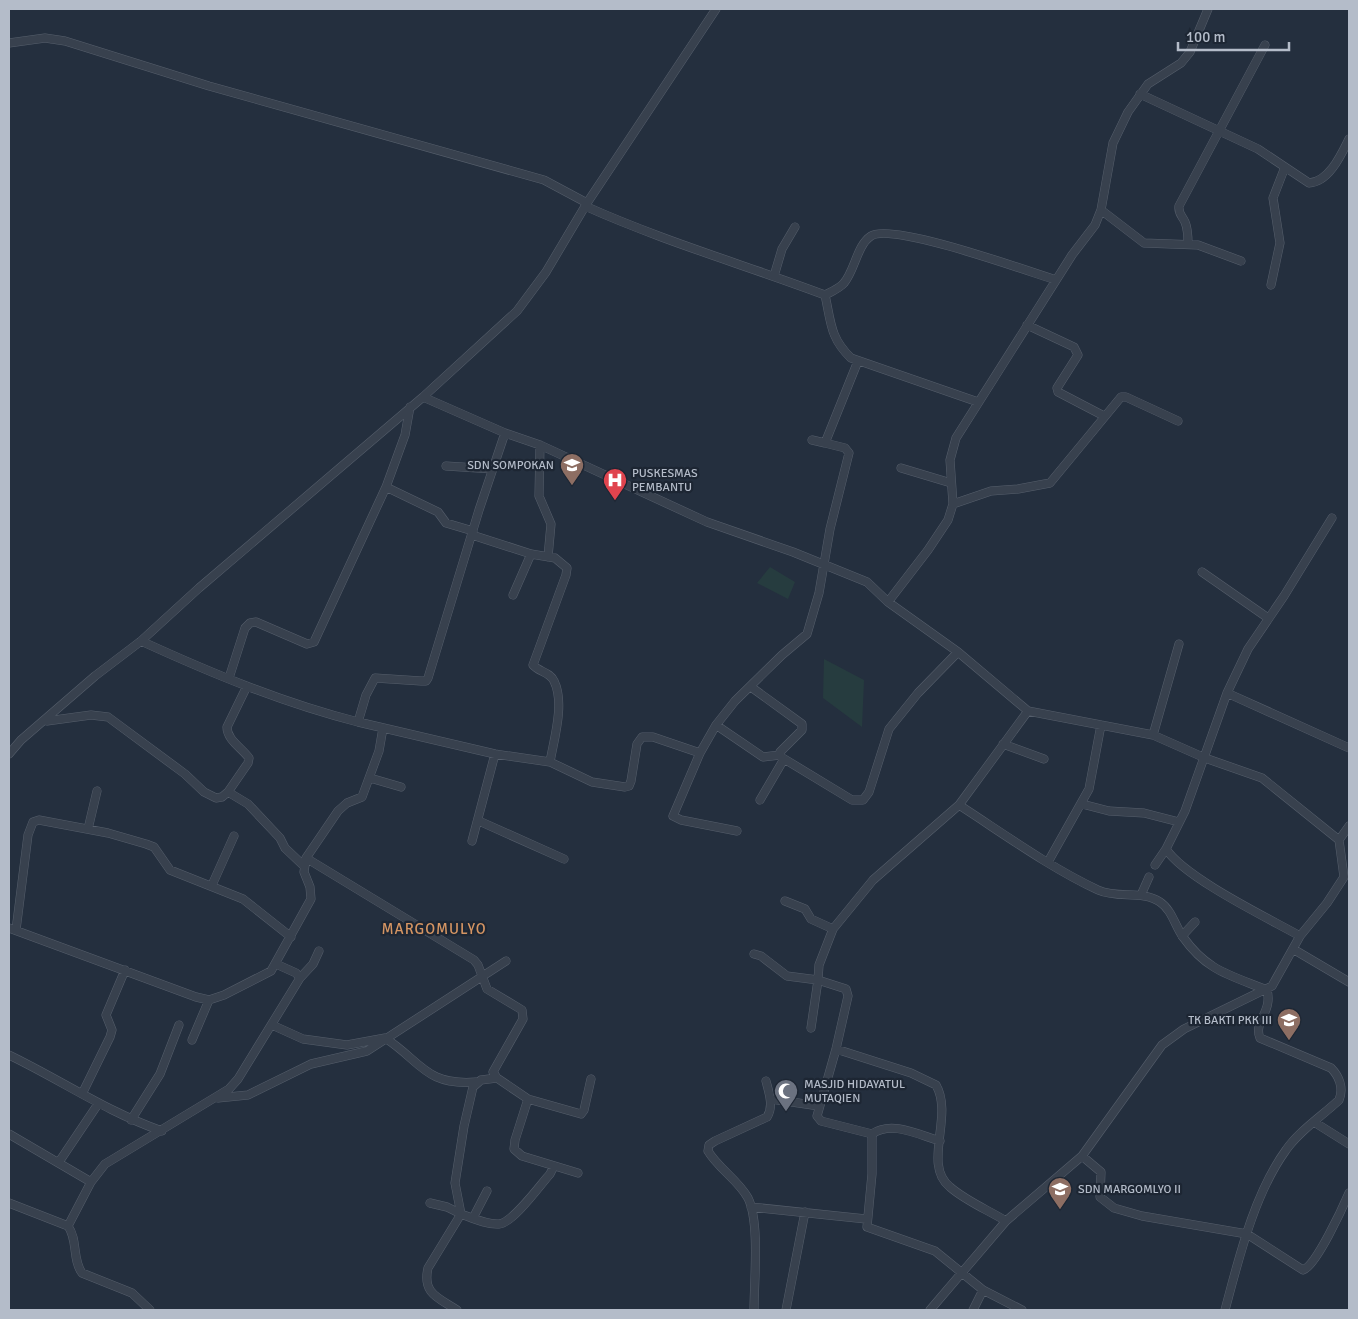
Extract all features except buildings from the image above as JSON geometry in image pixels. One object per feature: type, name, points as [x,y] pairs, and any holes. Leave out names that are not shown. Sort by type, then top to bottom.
[{"type":"street","points":[[9,754],[21,740],[46,721],[95,676],[141,642],[199,588],[423,397],[518,311],[546,272],[586,205],[716,9]]},
{"type":"street","points":[[888,602],[943,530],[953,504],[950,460],[956,438],[1056,280],[1095,225],[1101,210],[1113,143],[1121,123],[1148,84],[1181,63],[1190,52],[1208,9]]},
{"type":"street","points":[[9,43],[45,38],[65,41],[209,86],[544,180],[586,205],[739,266],[774,276],[825,295]]},
{"type":"street","points":[[1188,244],[1188,232],[1184,221],[1179,215],[1179,206],[1265,45]]},
{"type":"street","points":[[1140,94],[1258,149],[1306,182],[1316,183],[1334,167],[1349,139]]},
{"type":"street","points":[[1271,285],[1280,244],[1273,198],[1285,167]]},
{"type":"street","points":[[1101,210],[1144,243],[1153,245],[1188,244],[1207,248],[1241,261]]},
{"type":"street","points":[[774,276],[782,248],[795,227]]},
{"type":"street","points":[[825,295],[844,284],[863,246],[870,237],[880,232],[935,242],[1056,280]]},
{"type":"street","points":[[825,295],[838,346],[851,358],[978,402]]},
{"type":"street","points":[[1027,325],[1074,347],[1078,355],[1057,388],[1058,392],[1104,416]]},
{"type":"street","points":[[825,443],[858,360]]},
{"type":"street","points":[[423,397],[505,433],[540,445],[707,522],[793,552],[867,582],[888,602],[958,652],[1028,711],[1153,735],[1205,758],[1262,778],[1339,840]]},
{"type":"street","points":[[953,504],[991,491],[1018,489],[1050,483],[1118,400],[1126,397],[1178,421]]},
{"type":"street","points":[[229,678],[245,628],[250,623],[256,622],[300,642],[314,642],[386,486],[405,435],[410,407]]},
{"type":"street","points":[[358,722],[366,695],[375,678],[421,682],[426,681],[428,678],[505,433]]},
{"type":"street","points":[[737,832],[681,820],[673,816],[700,753],[716,725],[782,655],[806,634],[812,621],[825,566],[830,529],[849,453],[845,448],[812,440]]},
{"type":"street","points":[[540,445],[539,496],[551,524],[548,557]]},
{"type":"street","points":[[446,466],[493,469]]},
{"type":"street","points":[[901,468],[951,483]]},
{"type":"street","points":[[386,486],[438,512],[446,523],[531,554],[548,557],[563,563],[567,571],[533,665],[549,674],[554,681],[558,700],[550,762]]},
{"type":"street","points":[[1155,864],[1166,849],[1179,822],[1205,758],[1227,693],[1248,649],[1332,518]]},
{"type":"street","points":[[513,595],[531,554]]},
{"type":"street","points":[[1202,572],[1268,618]]},
{"type":"street","points":[[141,642],[247,686],[314,711],[495,754],[550,762],[592,782],[629,786],[637,744],[642,737],[653,737],[700,753]]},
{"type":"street","points":[[1153,735],[1179,644]]},
{"type":"street","points":[[716,725],[763,757],[782,757],[852,800],[863,800],[877,768],[889,729],[918,693],[958,652]]},
{"type":"street","points":[[46,721],[82,715],[108,717],[209,796],[222,797],[228,792],[248,763],[249,758],[227,732],[227,727],[247,686]]},
{"type":"street","points":[[751,687],[802,724],[802,730],[782,757],[760,800]]},
{"type":"street","points":[[1227,693],[1349,748]]},
{"type":"street","points":[[811,1028],[819,965],[833,929],[873,880],[959,804],[1028,711]]},
{"type":"street","points":[[1048,862],[1082,804],[1091,779],[1101,725]]},
{"type":"street","points":[[291,937],[243,899],[212,884],[170,870],[154,847],[88,829],[38,820],[33,822],[28,835],[12,929],[178,992],[209,1000],[249,984],[271,971],[276,964],[291,937],[311,899],[305,862],[338,811],[347,803],[362,796],[370,778],[383,728]]},
{"type":"street","points":[[1003,744],[1044,759]]},
{"type":"street","points":[[472,841],[479,821],[495,754]]},
{"type":"street","points":[[370,778],[401,787]]},
{"type":"street","points":[[88,829],[97,792]]},
{"type":"street","points":[[228,792],[248,804],[280,838],[285,848],[305,862],[474,960],[478,965],[487,989],[522,1010],[524,1014],[494,1067],[496,1078]]},
{"type":"street","points":[[959,804],[1048,862],[1099,890],[1113,894],[1151,897],[1164,906],[1182,936],[1211,967],[1267,990]]},
{"type":"street","points":[[1082,804],[1109,811],[1144,813],[1179,822]]},
{"type":"street","points":[[479,821],[564,859]]},
{"type":"street","points":[[930,1310],[1006,1221],[1082,1156],[1162,1045],[1171,1037],[1267,990],[1278,976],[1300,936],[1327,903],[1344,877],[1339,840],[1349,826]]},
{"type":"street","points":[[212,884],[234,836]]},
{"type":"street","points":[[1166,849],[1180,864],[1217,890],[1300,936]]},
{"type":"street","points":[[1141,895],[1150,877]]},
{"type":"street","points":[[786,900],[805,909],[811,919],[833,929]]},
{"type":"street","points":[[1182,936],[1195,922]]},
{"type":"street","points":[[1293,949],[1349,982]]},
{"type":"street","points":[[68,1226],[91,1182],[105,1164],[218,1098],[238,1079],[300,978],[313,964],[319,951]]},
{"type":"street","points":[[754,954],[761,956],[788,976],[818,980],[848,992],[836,1050],[817,1116],[821,1120],[872,1134]]},
{"type":"street","points":[[218,1098],[248,1095],[312,1064],[367,1051],[388,1040],[506,961]]},
{"type":"street","points":[[276,964],[296,973],[300,978]]},
{"type":"street","points":[[82,1094],[110,1037],[112,1030],[106,1015],[124,970]]},
{"type":"street","points":[[1225,1310],[1248,1234],[1269,1177],[1286,1149],[1339,1100],[1341,1094],[1338,1075],[1330,1068],[1260,1038],[1258,1026],[1269,1006],[1267,990]]},
{"type":"street","points":[[192,1040],[198,1020],[209,1000]]},
{"type":"street","points":[[131,1120],[160,1074],[179,1025]]},
{"type":"street","points":[[272,1025],[303,1040],[347,1045],[357,1045],[383,1037],[420,1068],[436,1078],[459,1084],[496,1078],[528,1099],[581,1114],[584,1110],[591,1079]]},
{"type":"street","points":[[836,1050],[910,1073],[936,1085],[943,1105],[938,1170],[950,1187],[1006,1221]]},
{"type":"street","points":[[9,1055],[98,1104],[131,1120],[162,1131]]},
{"type":"street","points":[[754,1310],[754,1231],[751,1207],[744,1192],[708,1151],[709,1145],[737,1129],[765,1120],[770,1113],[771,1099],[766,1081]]},
{"type":"street","points":[[457,1310],[431,1292],[426,1284],[426,1278],[428,1268],[461,1214],[455,1183],[464,1126],[473,1087],[476,1082]]},
{"type":"street","points":[[1341,1094],[1349,1088]]},
{"type":"street","points":[[528,1099],[515,1140],[514,1150],[522,1156],[578,1173]]},
{"type":"street","points":[[771,1099],[819,1106]]},
{"type":"street","points":[[59,1162],[98,1104]]},
{"type":"street","points":[[1314,1122],[1328,1128],[1349,1144]]},
{"type":"street","points":[[872,1134],[878,1129],[895,1127],[940,1141]]},
{"type":"street","points":[[9,1134],[91,1182]]},
{"type":"street","points":[[872,1134],[872,1174],[866,1219],[869,1229],[935,1251],[983,1290],[1022,1310]]},
{"type":"street","points":[[1082,1156],[1101,1172],[1100,1197],[1114,1208],[1142,1216],[1248,1234],[1299,1269],[1307,1269],[1319,1253],[1349,1192]]},
{"type":"street","points":[[430,1203],[497,1224],[509,1220],[550,1174],[554,1166]]},
{"type":"street","points":[[473,1218],[487,1191]]},
{"type":"street","points":[[9,1203],[68,1226],[73,1236],[78,1267],[82,1273],[132,1294],[150,1310]]},
{"type":"street","points":[[751,1207],[866,1219]]},
{"type":"street","points":[[786,1310],[805,1212]]},
{"type":"street","points":[[973,1310],[983,1290]]},
{"type":"green space","points":[[770,567],[795,582],[788,599],[757,583]]},
{"type":"green space","points":[[824,659],[864,680],[862,727],[823,698]]},
{"type":"place","name":"SDN SOMPOKAN","points":[[572,486]]},
{"type":"place","name":"PUSKESMAS PEMBANTU","points":[[615,501]]},
{"type":"place","name":"TK BAKTI PKK III","points":[[1289,1041]]},
{"type":"place","name":"MASJID HIDAYATUL MUTAQIEN","points":[[786,1112]]},
{"type":"place","name":"SDN MARGOMLYO II","points":[[1060,1210]]},
{"type":"district","name":"MARGOMULYO","points":[[434,929]]}]
